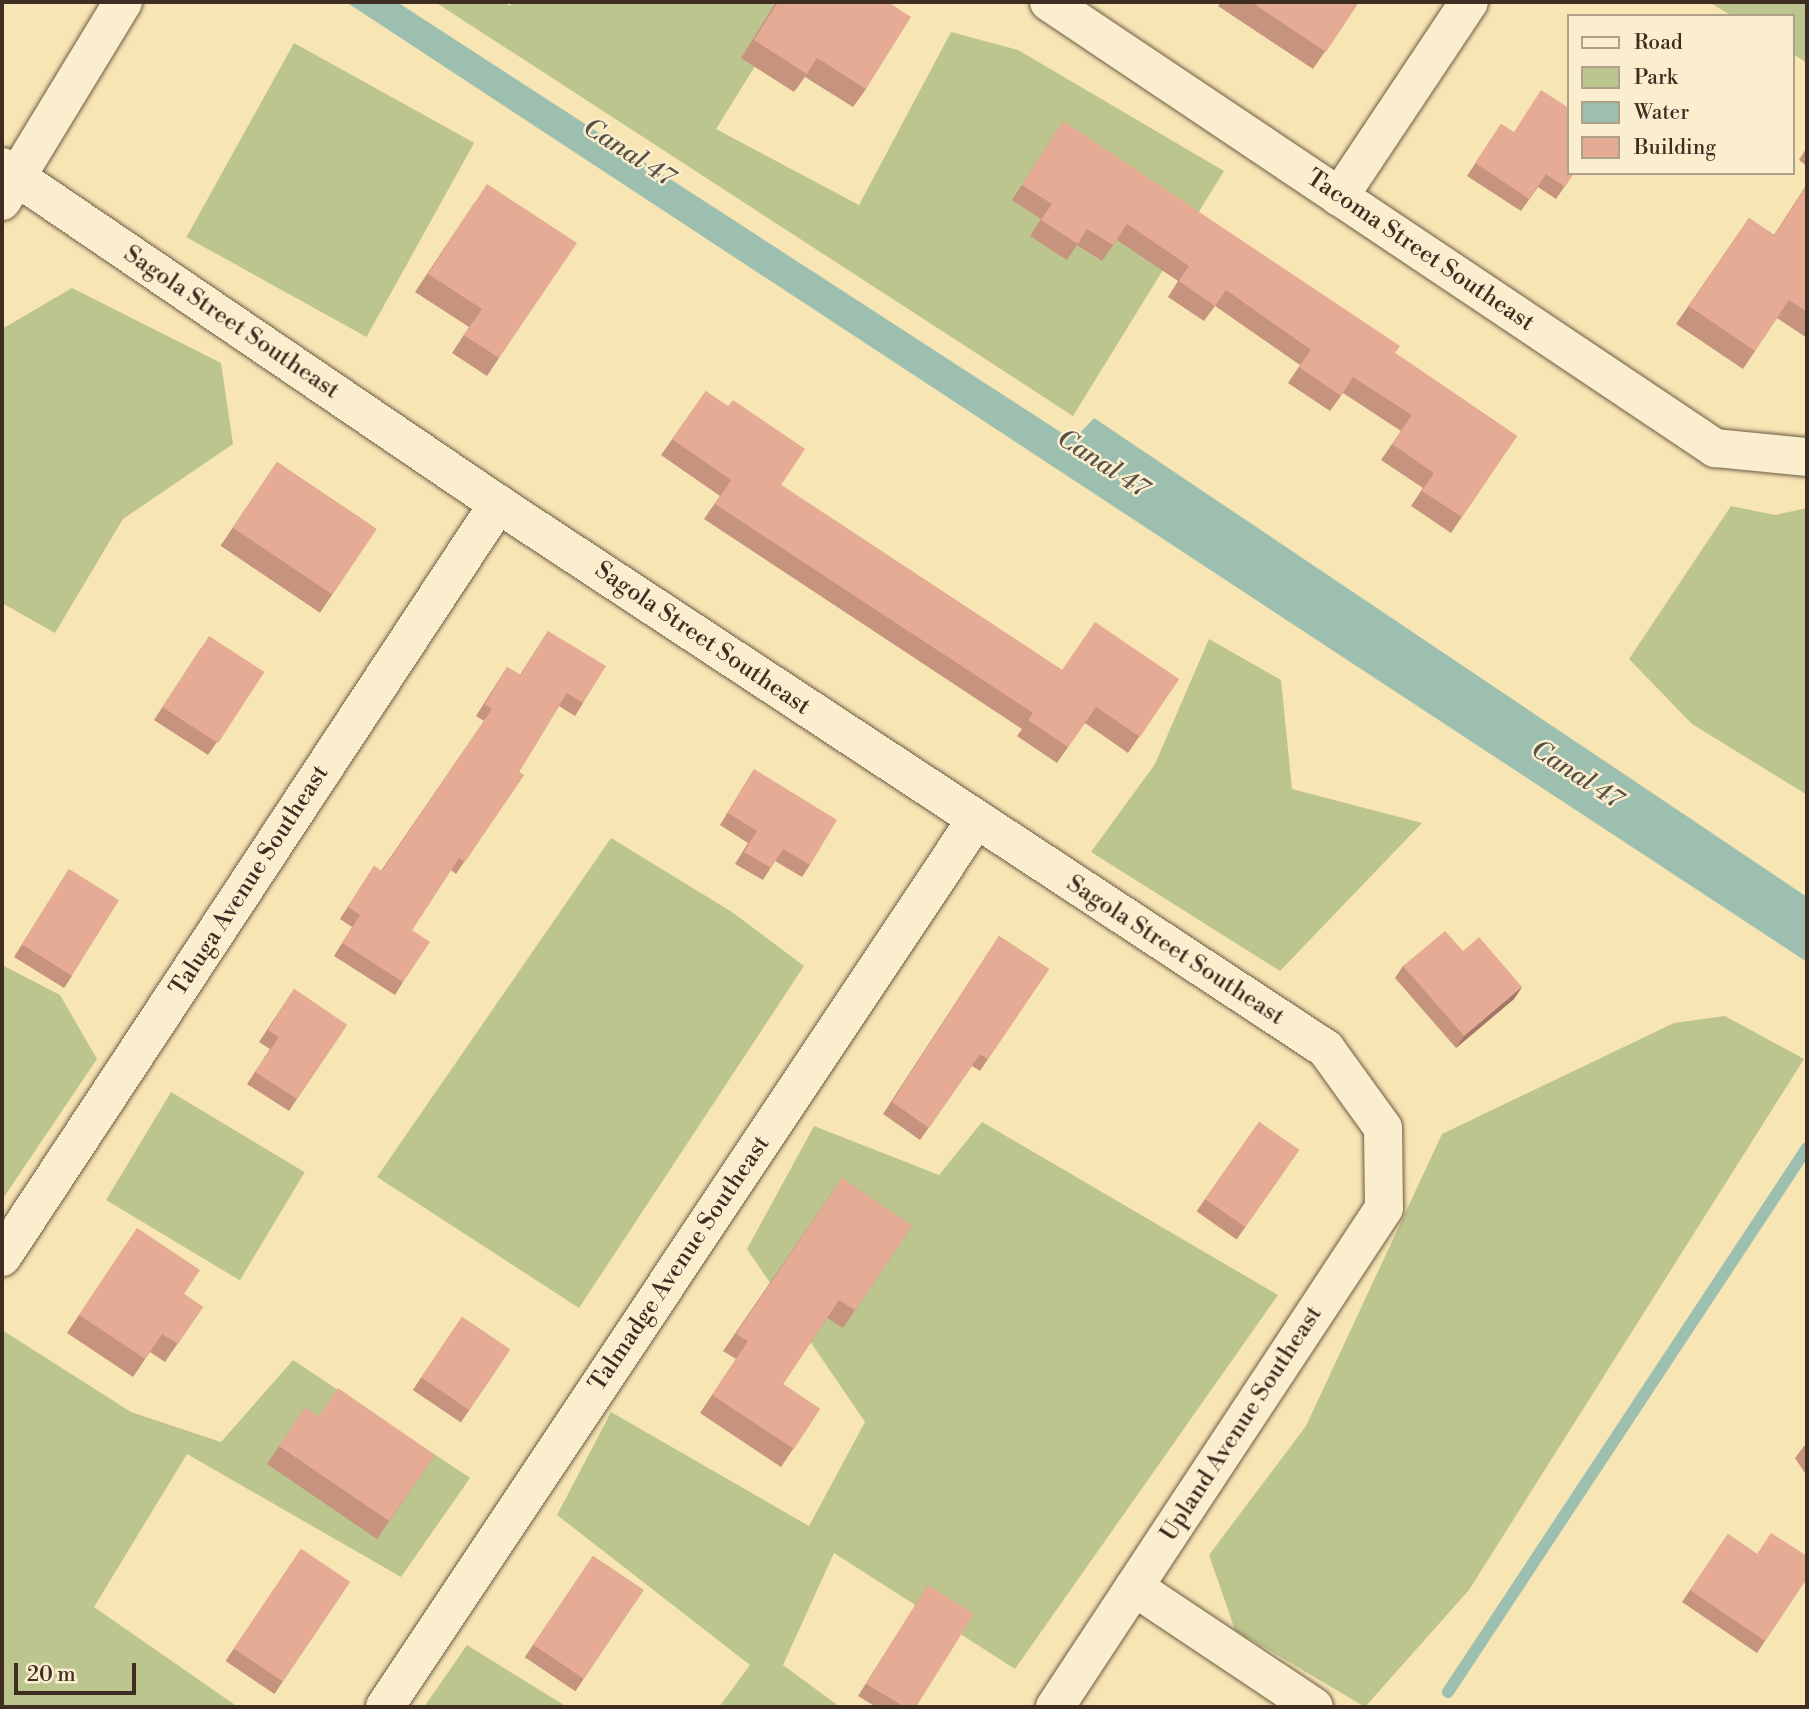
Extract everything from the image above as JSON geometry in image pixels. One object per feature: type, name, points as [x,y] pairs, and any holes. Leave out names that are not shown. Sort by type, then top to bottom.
[{"type":"street","points":[[7,182],[123,2]]},
{"type":"street","name":"Tacoma Street Southeast","points":[[1049,2],[1715,448],[1807,457]]},
{"type":"street","points":[[1339,197],[1469,2]]},
{"type":"street","name":"Sagola Street Southeast","points":[[7,182],[975,821],[1326,1049],[1383,1128]]},
{"type":"street","name":"Taluga Avenue Southeast","points":[[2,1257],[498,504]]},
{"type":"street","name":"Talmadge Avenue Southeast","points":[[385,1707],[975,821]]},
{"type":"street","name":"Upland Avenue Southeast","points":[[1055,1707],[1384,1208],[1383,1128]]},
{"type":"street","points":[[1134,1587],[1314,1707]]},
{"type":"green space","points":[[435,2],[503,2],[510,6],[512,2],[795,2],[716,129],[859,205],[951,32],[1018,50],[1224,171],[1073,416]]},
{"type":"green space","points":[[1709,2],[1807,2],[1807,63],[1795,55],[1795,14],[1729,14]]},
{"type":"green space","points":[[294,43],[474,143],[367,337],[186,237]]},
{"type":"green space","points":[[72,288],[221,363],[233,444],[123,519],[55,633],[2,603],[2,329]]},
{"type":"green space","points":[[1731,506],[1775,515],[1807,508],[1807,795],[1692,724],[1629,659]]},
{"type":"green space","points":[[1209,639],[1281,680],[1292,789],[1422,823],[1280,971],[1091,852],[1155,764]]},
{"type":"green space","points":[[611,838],[732,912],[804,966],[579,1308],[377,1177]]},
{"type":"green space","points":[[2,965],[60,995],[97,1059],[2,1200]]},
{"type":"green space","points":[[1725,1016],[1804,1059],[1469,1590],[1365,1707],[1235,1630],[1209,1555],[1306,1426],[1442,1134],[1674,1023]]},
{"type":"green space","points":[[171,1092],[305,1172],[240,1280],[106,1200]]},
{"type":"green space","points":[[982,1122],[1278,1295],[1015,1669],[834,1553],[783,1665],[840,1707],[719,1707],[750,1665],[557,1515],[611,1412],[809,1526],[865,1422],[747,1249],[814,1126],[939,1175]]},
{"type":"green space","points":[[2,1330],[131,1412],[221,1442],[293,1360],[470,1478],[401,1577],[187,1454],[94,1607],[238,1707],[2,1707]]},
{"type":"green space","points":[[467,1645],[567,1707],[424,1707]]},
{"type":"water","name":"Canal 47","points":[[346,2],[397,2],[1062,433],[1079,434],[1094,418],[1807,897],[1807,962]]},
{"type":"building","points":[[778,2],[888,2],[911,17],[866,89],[817,58],[807,74],[754,40]]},
{"type":"building","points":[[1251,2],[1359,2],[1326,52]]},
{"type":"building","points":[[1541,90],[1568,107],[1568,175],[1573,175],[1565,187],[1546,174],[1529,199],[1475,163],[1501,124],[1514,132]]},
{"type":"building","points":[[1063,121],[1400,346],[1395,353],[1517,436],[1462,517],[1422,491],[1434,473],[1392,444],[1412,415],[1353,377],[1341,396],[1299,367],[1311,350],[1226,290],[1215,306],[1179,281],[1189,266],[1127,224],[1113,245],[1087,229],[1078,244],[1041,220],[1052,204],[1022,185]]},
{"type":"building","points":[[487,184],[577,243],[499,358],[464,335],[482,309],[428,274]]},
{"type":"building","points":[[1807,185],[1807,312],[1789,300],[1755,351],[1689,306],[1749,218],[1774,236]]},
{"type":"building","points":[[706,391],[728,406],[733,400],[805,449],[781,485],[1062,670],[1095,622],[1179,679],[1140,737],[1096,707],[1068,747],[1028,720],[1033,713],[715,504],[731,480],[672,439]]},
{"type":"building","points":[[277,462],[376,529],[332,595],[233,527]]},
{"type":"building","points":[[548,631],[606,666],[583,703],[567,693],[519,772],[524,775],[465,862],[459,858],[412,930],[430,942],[403,982],[342,943],[360,915],[348,907],[374,866],[382,871],[492,709],[485,704],[507,667],[521,675]]},
{"type":"building","points":[[209,636],[264,672],[218,743],[163,707]]},
{"type":"building","points":[[754,769],[837,820],[810,865],[783,849],[771,868],[744,852],[757,831],[728,813]]},
{"type":"building","points":[[69,869],[119,900],[72,976],[22,944]]},
{"type":"building","points":[[1445,931],[1463,951],[1479,937],[1522,987],[1464,1036],[1403,966]]},
{"type":"building","points":[[999,936],[1049,969],[988,1059],[980,1054],[929,1128],[892,1102]]},
{"type":"building","points":[[294,989],[347,1025],[297,1099],[255,1072],[279,1037],[268,1030]]},
{"type":"building","points":[[1259,1122],[1299,1150],[1245,1227],[1205,1199]]},
{"type":"building","points":[[842,1178],[912,1226],[855,1310],[839,1300],[783,1384],[820,1409],[794,1449],[712,1395],[748,1341],[736,1334]]},
{"type":"building","points":[[137,1228],[200,1270],[184,1294],[203,1307],[178,1344],[162,1334],[145,1359],[79,1315]]},
{"type":"building","points":[[462,1317],[510,1349],[469,1410],[421,1378]]},
{"type":"building","points":[[338,1388],[435,1455],[389,1521],[279,1446],[305,1408],[319,1417]]},
{"type":"building","points":[[1771,1533],[1807,1556],[1807,1578],[1765,1641],[1690,1590],[1728,1534],[1757,1554]]},
{"type":"building","points":[[301,1549],[350,1582],[283,1681],[234,1648]]},
{"type":"building","points":[[593,1556],[644,1590],[584,1679],[533,1645]]},
{"type":"building","points":[[928,1585],[974,1614],[916,1707],[905,1707],[866,1684]]},
{"type":"waterway","points":[[1448,1692],[1807,1148]]}]
